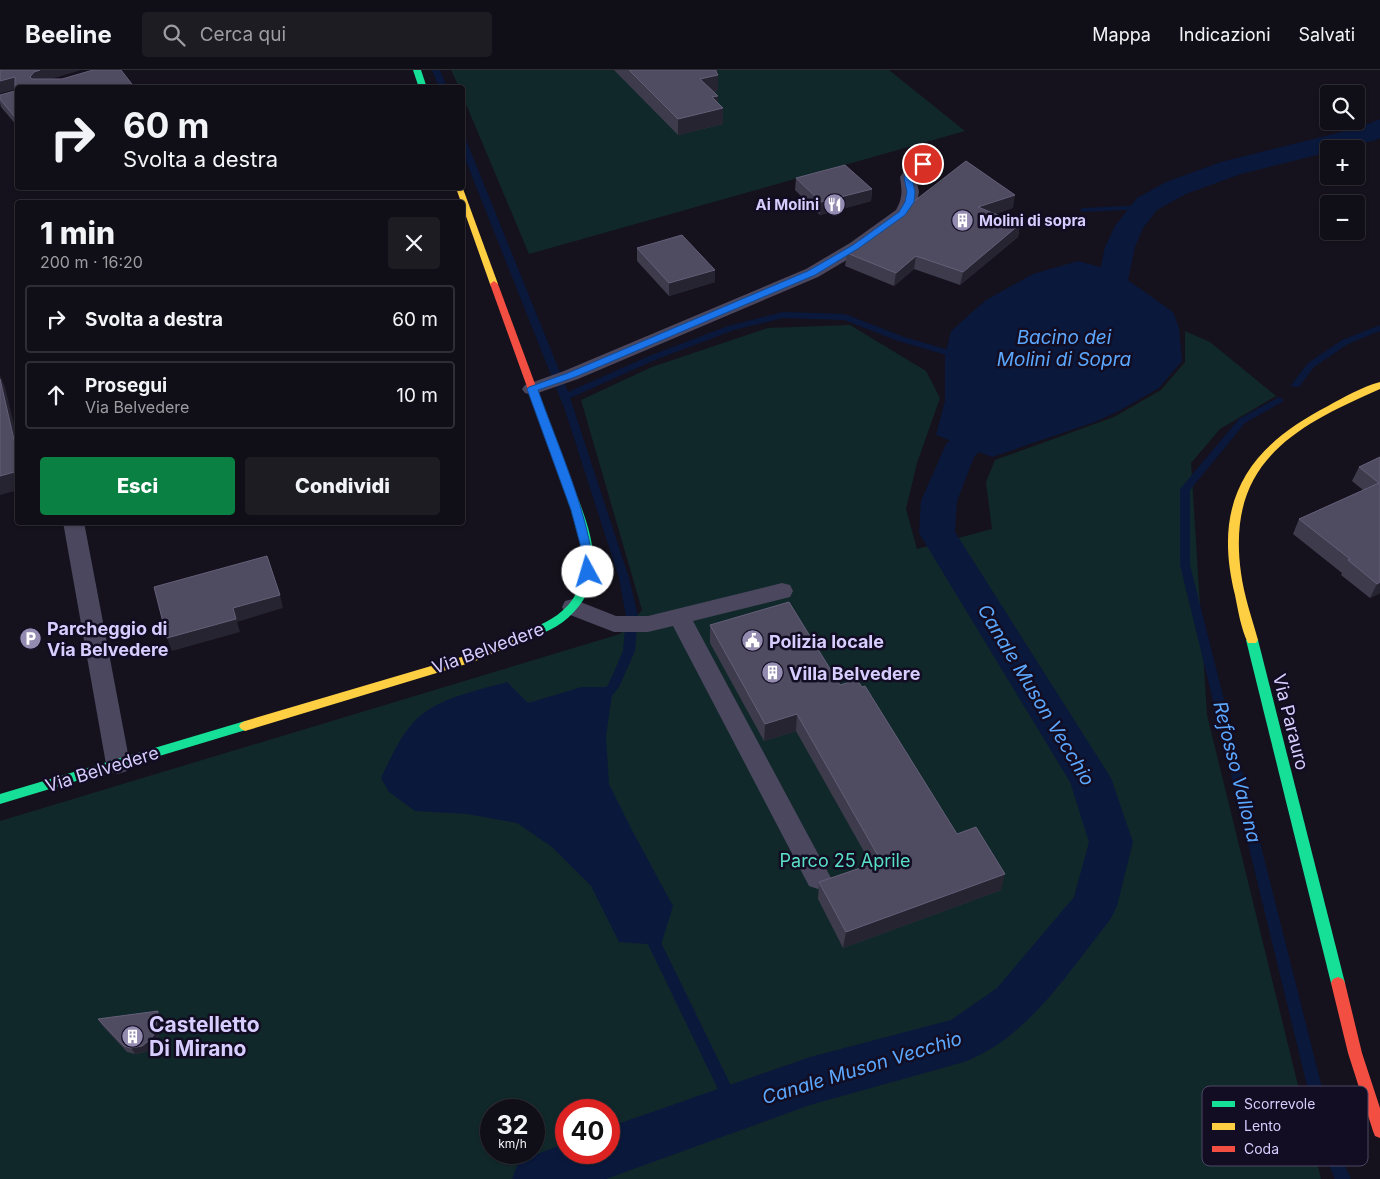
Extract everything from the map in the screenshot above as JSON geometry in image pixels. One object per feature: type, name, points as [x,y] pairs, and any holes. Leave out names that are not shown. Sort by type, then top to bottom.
[{"type":"street","points":[[417,70],[423,85]]},
{"type":"street","name":"Via Belvedere","points":[[0,799],[469,659],[555,623],[573,607],[581,594],[588,572],[587,551],[537,387],[465,201]]},
{"type":"street","name":"Via Parauro","points":[[1366,1086],[1355,1053],[1236,574],[1236,513],[1248,476],[1274,447],[1295,430],[1333,406],[1380,385]]},
{"type":"street","name":"Via Parauro","points":[[1368,1094],[1380,1131]]},
{"type":"lane","points":[[537,387],[803,277],[849,251],[902,214],[909,202],[911,192],[908,177],[913,170],[923,164]]},
{"type":"lane","points":[[74,525],[118,764]]},
{"type":"lane","points":[[573,607],[614,624],[648,624],[782,591]]},
{"type":"lane","points":[[680,617],[818,878]]},
{"type":"green space","points":[[451,70],[889,70],[965,131],[529,254],[465,102],[465,85],[458,85]]},
{"type":"green space","name":"Parco 25 Aprile","points":[[850,325],[926,371],[940,398],[917,463],[906,509],[917,549],[992,529],[986,482],[995,460],[1114,417],[1161,390],[1185,362],[1185,331],[1210,342],[1276,396],[1220,429],[1191,463],[1207,715],[1298,1086],[1202,1086],[1202,1166],[1318,1166],[1321,1179],[0,1179],[0,821],[620,634],[642,610],[581,400],[652,367],[768,328]]},
{"type":"water","name":"Bacino dei Molini di Sopra","points":[[1078,261],[1115,271],[1173,312],[1179,328],[1182,361],[1159,388],[1121,410],[1095,422],[992,457],[936,435],[945,401],[945,356],[951,331],[986,300],[1033,274]]},
{"type":"water","points":[[507,682],[528,703],[582,687],[613,687],[606,737],[609,784],[673,906],[661,945],[619,942],[591,886],[552,847],[517,823],[467,814],[415,811],[389,792],[381,778],[403,737],[421,715],[444,702],[469,692]]},
{"type":"building","points":[[0,70],[40,70],[34,72],[30,77],[32,79],[62,79],[93,70],[121,70],[133,85],[15,85],[15,77],[0,81]]},
{"type":"building","points":[[629,70],[715,70],[718,75],[700,79],[718,96],[712,97],[723,108],[678,119]]},
{"type":"building","points":[[15,91],[15,117],[0,99],[0,95]]},
{"type":"building","points":[[966,161],[1015,195],[978,207],[1020,224],[963,272],[916,256],[896,273],[847,253]]},
{"type":"building","points":[[845,165],[872,189],[821,202],[796,178]]},
{"type":"building","points":[[682,235],[715,270],[669,283],[637,248]]},
{"type":"building","points":[[0,379],[15,444],[15,472],[0,476]]},
{"type":"building","points":[[1380,457],[1380,582],[1377,584],[1348,560],[1350,559],[1299,519],[1379,483],[1359,467]]},
{"type":"building","points":[[267,556],[280,595],[233,608],[236,619],[167,638],[154,587]]},
{"type":"building","points":[[789,602],[840,685],[857,680],[862,687],[865,686],[957,834],[976,827],[1005,874],[846,932],[819,882],[881,861],[797,714],[765,724],[710,625]]},
{"type":"building","name":"Castelletto Di Mirano","points":[[158,1011],[155,1032],[151,1039],[142,1046],[131,1048],[124,1046],[98,1019]]},
{"type":"waterway","points":[[436,70],[442,85]]},
{"type":"waterway","name":"Canale Muson Vecchio","points":[[1089,316],[1113,280],[1120,247],[1129,226],[1147,204],[1176,188],[1231,168],[1367,134],[1380,127]]},
{"type":"waterway","points":[[465,148],[570,410],[624,578],[632,616],[629,651],[613,687],[603,699]]},
{"type":"waterway","points":[[1083,210],[1144,207]]},
{"type":"waterway","points":[[565,397],[652,358],[731,328],[783,315],[845,317],[901,339],[960,356]]},
{"type":"waterway","name":"Refosso Vallona","points":[[1296,385],[1311,365],[1345,342],[1380,328]]},
{"type":"waterway","name":"Refosso Vallona","points":[[1279,400],[1242,421],[1185,489],[1185,565],[1315,1086]]},
{"type":"waterway","name":"Canale Muson Vecchio","points":[[538,1179],[669,1130],[810,1081],[964,1039],[1014,1003],[1094,906],[1111,842],[1090,778],[937,533],[939,501],[958,452],[1001,410]]},
{"type":"waterway","points":[[649,932],[734,1107]]},
{"type":"waterway","name":"Refosso Vallona","points":[[1337,1166],[1343,1179]]},
{"type":"traffic: fast","points":[[417,70],[422,85]]},
{"type":"traffic: fast","points":[[528,634],[550,626],[562,617],[578,599],[588,578],[589,559],[584,534],[563,473]]},
{"type":"traffic: fast","points":[[1252,640],[1338,983]]},
{"type":"traffic: fast","points":[[0,799],[245,726]]},
{"type":"traffic: slow","points":[[461,190],[464,200]]},
{"type":"traffic: slow","points":[[465,202],[494,284]]},
{"type":"traffic: slow","points":[[1252,640],[1237,582],[1234,551],[1235,516],[1245,484],[1255,466],[1285,436],[1323,412],[1380,385]]},
{"type":"traffic: slow","points":[[245,726],[469,659],[528,634]]},
{"type":"traffic: jam","points":[[494,284],[563,473]]},
{"type":"traffic: jam","points":[[1338,983],[1355,1053],[1366,1086]]},
{"type":"traffic: jam","points":[[1368,1094],[1380,1131]]},
{"type":"place","name":"Ai Molini","points":[[835,204]]},
{"type":"place","name":"Molini di sopra","points":[[963,220]]},
{"type":"place","name":"Parcheggio di Via Belvedere","points":[[31,638]]},
{"type":"place","name":"Polizia locale","points":[[753,641]]},
{"type":"place","name":"Villa Belvedere","points":[[773,673]]},
{"type":"place","name":"Castelletto Di Mirano","points":[[133,1036]]},
{"type":"route","points":[[588,572],[587,551],[576,510],[532,389],[571,375],[812,273],[856,246],[902,214],[909,202],[911,192],[908,177],[913,170],[923,164]]}]
